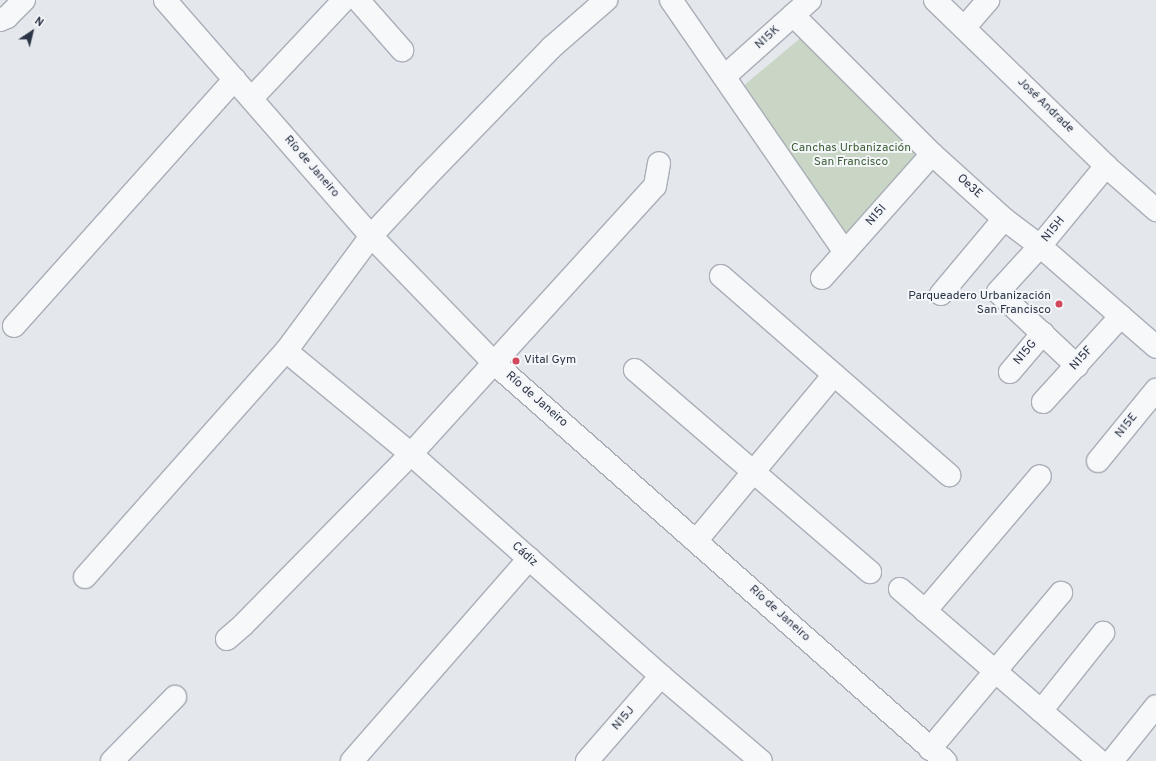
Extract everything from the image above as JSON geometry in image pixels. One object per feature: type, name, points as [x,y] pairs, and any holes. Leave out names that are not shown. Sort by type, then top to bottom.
[{"type":"street","points":[[0,20],[7,17],[24,0]]},
{"type":"street","name":"Río de Janeiro","points":[[165,0],[235,78],[371,236],[494,363],[937,755]]},
{"type":"street","points":[[252,98],[344,0]]},
{"type":"street","points":[[358,0],[402,50]]},
{"type":"street","points":[[85,576],[286,351],[371,236],[552,47],[606,0]]},
{"type":"street","points":[[671,0],[725,76],[845,252]]},
{"type":"street","name":"N15K","points":[[725,76],[810,0]]},
{"type":"street","name":"José Andrade","points":[[935,0],[1106,166],[1156,210]]},
{"type":"street","points":[[964,28],[988,0]]},
{"type":"street","name":"Oe3E","points":[[793,15],[932,154],[1004,219],[1040,246],[1156,347]]},
{"type":"street","points":[[14,326],[235,78]]},
{"type":"street","name":"N15I","points":[[822,278],[932,154]]},
{"type":"street","points":[[227,640],[411,454],[655,186],[659,163]]},
{"type":"street","name":"N15H","points":[[1043,333],[998,292],[1040,246],[1106,166]]},
{"type":"street","points":[[941,294],[1004,219]]},
{"type":"street","points":[[721,276],[949,475]]},
{"type":"street","name":"N15F","points":[[1043,402],[1121,316]]},
{"type":"street","points":[[1043,333],[1077,366]]},
{"type":"street","name":"N15G","points":[[1010,372],[1043,333]]},
{"type":"street","name":"Cádiz","points":[[286,351],[411,454],[661,676],[761,761]]},
{"type":"street","points":[[635,370],[752,473],[870,572]]},
{"type":"street","points":[[696,541],[834,375]]},
{"type":"street","name":"N15E","points":[[1098,461],[1156,390]]},
{"type":"street","points":[[925,611],[1040,476]]},
{"type":"street","points":[[352,761],[529,560]]},
{"type":"street","points":[[900,589],[1099,761]]},
{"type":"street","points":[[937,755],[995,671],[1061,593]]},
{"type":"street","points":[[1041,710],[1103,633]]},
{"type":"street","name":"N15J","points":[[587,761],[661,676]]},
{"type":"street","points":[[112,761],[175,697]]},
{"type":"street","points":[[1112,761],[1156,706]]},
{"type":"green space","name":"Canchas Urbanización San Francisco","points":[[810,30],[932,154],[845,252],[736,92]]},
{"type":"place","name":"Parqueadero Urbanización San Francisco","points":[[1059,304]]},
{"type":"place","name":"Vital Gym","points":[[516,361]]}]
